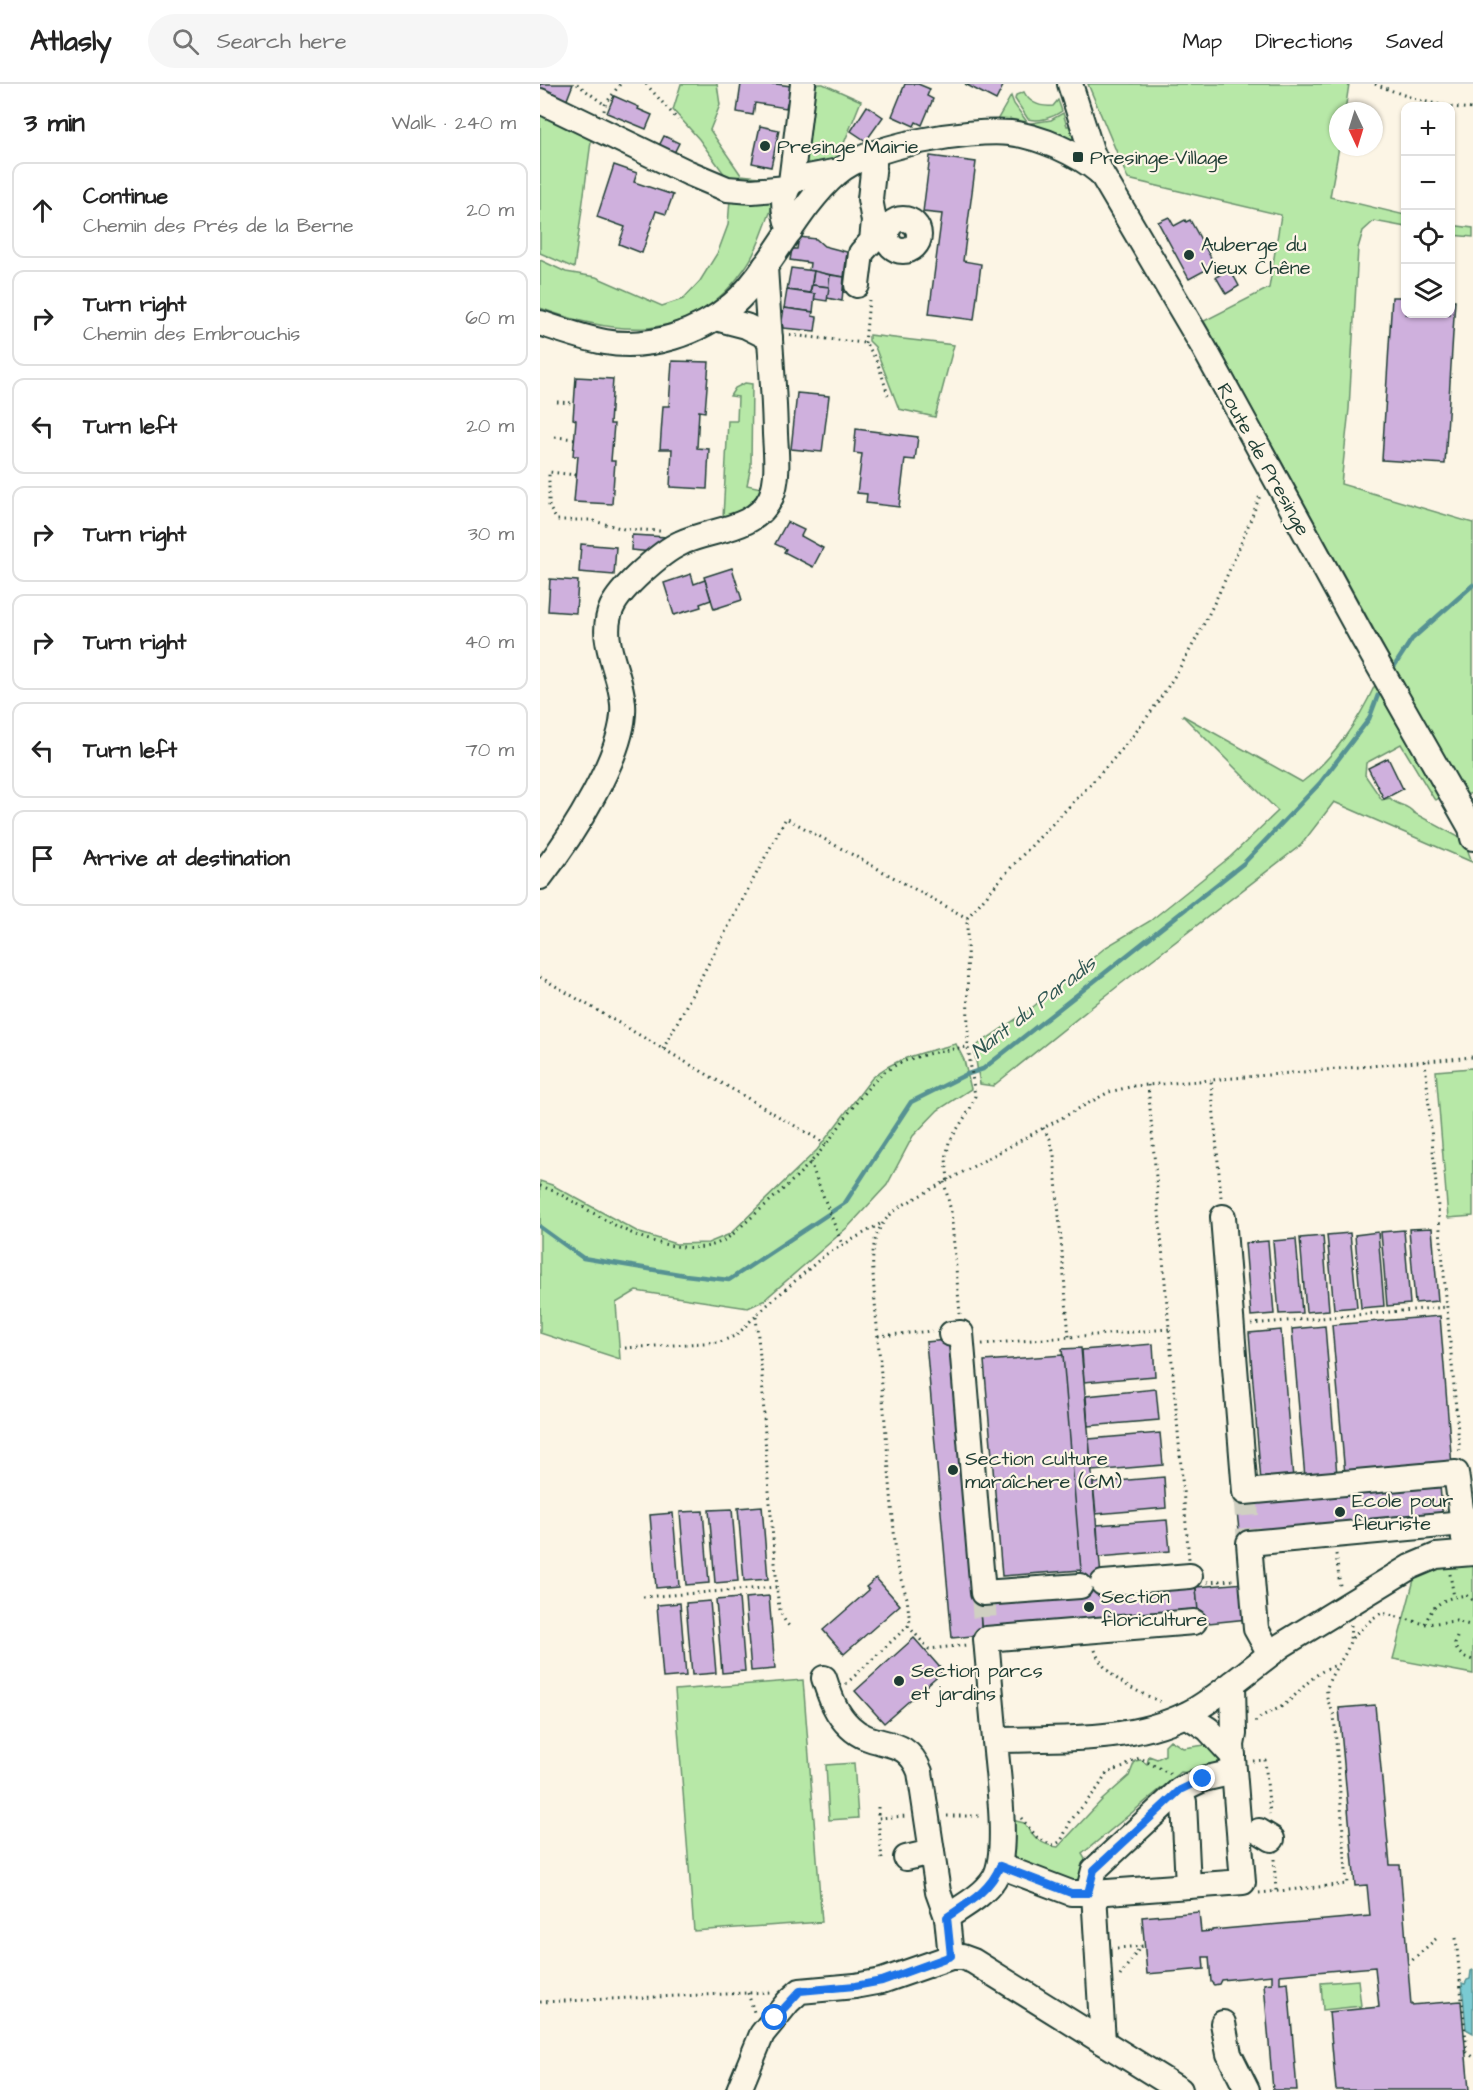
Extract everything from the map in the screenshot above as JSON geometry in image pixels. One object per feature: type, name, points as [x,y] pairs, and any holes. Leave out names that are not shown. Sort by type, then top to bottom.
[{"type":"street","points":[[790,231],[784,206],[803,84]]},
{"type":"street","name":"Route de Presinge","points":[[1070,84],[1080,119],[1101,173],[1199,339],[1274,478],[1472,831]]},
{"type":"street","points":[[540,101],[689,173],[728,189],[752,191],[789,185],[839,171],[875,154],[950,136],[989,133],[1028,137],[1078,157],[1101,173]]},
{"type":"street","points":[[857,285],[861,253],[880,230],[874,220],[870,199],[875,154]]},
{"type":"street","points":[[540,323],[586,338],[626,344],[675,336],[715,318],[734,304],[765,266],[812,200],[839,171]]},
{"type":"street","points":[[540,877],[574,830],[595,793],[622,729],[622,695],[609,649],[607,624],[612,607],[621,594],[653,562],[679,543],[745,522],[762,509],[770,498],[776,468],[774,374],[765,266]]},
{"type":"street","points":[[715,318],[746,326],[771,338]]},
{"type":"street","points":[[995,1740],[1119,1734],[1160,1725],[1186,1715],[1205,1704],[1270,1654],[1351,1611],[1410,1567],[1436,1556],[1462,1558],[1463,1523],[1456,1473],[1245,1492],[1222,1217]]},
{"type":"street","points":[[951,1336],[983,1593],[1194,1579]]},
{"type":"street","points":[[1270,1654],[1256,1629],[1249,1543],[1463,1523]]},
{"type":"street","points":[[947,1917],[979,1895],[994,1880],[1000,1866],[1001,1816],[986,1639],[1194,1622]]},
{"type":"street","points":[[824,1678],[833,1705],[850,1728],[867,1738],[905,1750],[914,1758],[920,1772],[938,1892],[947,1917],[951,1956]]},
{"type":"street","points":[[1000,1866],[1071,1893],[1188,1886],[1229,1889],[1243,1882],[1234,1754],[1233,1683]]},
{"type":"street","points":[[1186,1715],[1208,1729],[1234,1754]]},
{"type":"street","points":[[1103,2042],[1091,1893],[1094,1870],[1173,1781],[1203,1779],[1234,1754]]},
{"type":"street","points":[[1173,1781],[1184,1802],[1188,1886]]},
{"type":"street","points":[[894,1858],[932,1852]]},
{"type":"street","points":[[739,2090],[762,2034],[800,1991],[882,1981],[951,1956],[962,1957],[973,1962],[1180,2090]]},
{"type":"street","points":[[1223,2023],[1223,2034],[1229,2054],[1247,2090]]},
{"type":"path","points":[[577,84],[605,105]]},
{"type":"path","points":[[602,130],[605,105],[620,84]]},
{"type":"path","points":[[646,84],[678,120]]},
{"type":"path","points":[[1375,84],[1414,99],[1429,102]]},
{"type":"path","points":[[1455,107],[1473,109]]},
{"type":"path","points":[[771,338],[794,335],[865,343],[873,352],[888,395]]},
{"type":"path","points":[[557,402],[574,403]]},
{"type":"path","points":[[555,437],[574,439]]},
{"type":"path","points":[[576,475],[549,472],[549,507],[557,520],[590,520],[624,529],[658,531],[679,543]]},
{"type":"path","points":[[951,1336],[951,1211],[946,1181],[946,1159],[949,1142],[974,1100],[975,1084],[968,1047],[967,918],[1016,861],[1098,775],[1147,716],[1191,648],[1215,605],[1262,491],[1274,478]]},
{"type":"path","points":[[663,1049],[786,818],[967,918]]},
{"type":"path","points":[[540,977],[826,1144]]},
{"type":"path","points":[[540,1186],[555,1191],[647,1241],[670,1246],[711,1247],[735,1233],[810,1162],[866,1091],[888,1069],[946,1049],[968,1047]]},
{"type":"path","points":[[1222,1217],[1211,1080],[1473,1058]]},
{"type":"path","points":[[1425,1061],[1461,1472],[1456,1473]]},
{"type":"path","points":[[1148,1085],[1194,1579],[1252,1578]]},
{"type":"path","points":[[1043,1128],[1050,1139],[1054,1155],[1069,1337]]},
{"type":"path","points":[[810,1162],[842,1244]]},
{"type":"path","points":[[625,1348],[726,1341],[737,1335],[756,1315],[825,1255],[882,1223]]},
{"type":"path","points":[[1232,1325],[1447,1307]]},
{"type":"path","points":[[756,1315],[762,1368],[766,1455],[777,1587],[780,1613],[791,1628]]},
{"type":"path","points":[[878,1336],[1069,1337],[1169,1329]]},
{"type":"path","points":[[1336,1551],[1338,1578],[1351,1611],[1350,1640],[1348,1650],[1329,1683],[1327,1696],[1334,1715],[1347,1884]]},
{"type":"path","points":[[1454,1597],[1452,1585],[1462,1558]]},
{"type":"path","points":[[643,1598],[777,1587]]},
{"type":"path","points":[[1425,1624],[1430,1611],[1437,1604],[1466,1595],[1473,1600]]},
{"type":"path","points":[[1350,1640],[1373,1618],[1382,1613],[1425,1624],[1456,1621],[1473,1626]]},
{"type":"path","points":[[908,1626],[929,1649],[971,1645]]},
{"type":"path","points":[[1091,1630],[1100,1663],[1113,1676],[1186,1715]]},
{"type":"path","points":[[1457,1637],[1455,1644],[1457,1651],[1473,1660]]},
{"type":"path","points":[[1234,1754],[1243,1732],[1264,1714],[1283,1705],[1317,1674],[1338,1665]]},
{"type":"path","points":[[927,1815],[1015,1816],[1024,1819],[1037,1837],[1052,1845],[1060,1841],[1071,1820],[1093,1795],[1107,1773],[1140,1758],[1173,1781]]},
{"type":"path","points":[[878,1807],[878,1818],[894,1858]]},
{"type":"path","points":[[878,1818],[902,1816]]},
{"type":"path","points":[[1229,1889],[1347,1884],[1354,1880]]},
{"type":"path","points":[[1408,1964],[1437,1938]]},
{"type":"path","points":[[1456,1938],[1467,2052],[1473,2057]]},
{"type":"path","points":[[1100,1999],[1114,1985],[1143,1946],[1128,1947]]},
{"type":"path","points":[[540,2002],[800,1991]]},
{"type":"green space","points":[[681,84],[717,84],[720,105],[710,130],[741,175],[779,179],[730,182],[699,139],[673,110]]},
{"type":"green space","points":[[809,84],[823,84],[861,101],[838,158],[828,166],[803,170]]},
{"type":"green space","points":[[1088,84],[1349,84],[1346,102],[1329,102],[1329,156],[1337,156],[1330,197],[1401,214],[1401,226],[1374,221],[1363,231],[1358,248],[1349,409],[1341,484],[1473,523],[1473,793],[1465,795],[1204,321],[1269,288],[1281,215],[1128,179]]},
{"type":"green space","points":[[1024,92],[1033,102],[1044,106],[1053,106],[1058,100],[1062,111],[1045,119],[1028,119],[1015,99],[1016,95]]},
{"type":"green space","points":[[1011,96],[1027,122],[1010,119],[1009,124],[996,122]]},
{"type":"green space","points":[[540,109],[592,134],[574,268],[540,253]]},
{"type":"green space","points":[[1063,113],[1067,126],[1071,126],[1074,135],[1072,142],[1031,123],[1051,120]]},
{"type":"green space","points":[[773,195],[773,205],[757,246],[745,268],[724,293],[702,310],[678,322],[652,327],[625,328],[597,325],[540,308],[540,260],[566,272],[596,277],[662,306],[683,299],[700,281],[718,252],[728,225],[730,199]]},
{"type":"green space","points":[[1455,226],[1473,228],[1473,237],[1455,235]]},
{"type":"green space","points":[[869,335],[954,345],[935,417],[899,409],[875,347],[869,341]]},
{"type":"green space","points":[[745,383],[752,384],[751,466],[747,485],[761,488],[761,491],[744,511],[723,518],[728,421],[737,421],[738,397],[730,396],[735,388]]},
{"type":"green space","points":[[1375,685],[1439,798],[1434,799],[1401,744],[1366,763],[1365,775],[1382,800],[1390,798],[1464,840],[1472,862],[1334,802],[1301,845],[993,1086],[980,1084],[974,1049],[979,1044],[1028,1011],[1106,947],[1150,921],[1230,857],[1278,811],[1182,715],[1302,782],[1335,750],[1361,712]]},
{"type":"green space","points":[[956,1044],[964,1060],[971,1089],[938,1110],[913,1136],[887,1185],[849,1226],[763,1301],[748,1308],[636,1291],[616,1303],[620,1359],[540,1333],[540,1181],[552,1185],[640,1233],[676,1244],[708,1243],[730,1234],[817,1150],[872,1078],[901,1060]]},
{"type":"green space","points":[[1473,1069],[1473,1216],[1448,1218],[1436,1071]]},
{"type":"green space","points":[[1473,1561],[1473,1674],[1393,1659],[1416,1572]]},
{"type":"green space","points":[[803,1680],[822,1922],[694,1931],[675,1690]]},
{"type":"green space","points":[[1170,1740],[1183,1748],[1205,1745],[1224,1762],[1202,1774],[1181,1772],[1082,1854],[1089,1866],[1081,1888],[1020,1865],[1011,1857],[1008,1819],[1024,1823],[1038,1840],[1058,1847],[1102,1800],[1129,1776],[1135,1761],[1141,1760],[1147,1764],[1149,1756],[1157,1759],[1165,1755],[1165,1745]]},
{"type":"green space","points":[[854,1763],[858,1818],[829,1820],[826,1765]]},
{"type":"green space","points":[[1358,1980],[1361,2006],[1323,2010],[1321,1983]]},
{"type":"water","points":[[1473,1970],[1473,2033],[1466,2029],[1462,1983],[1465,1984],[1470,1979]]},
{"type":"building","points":[[540,84],[573,84],[566,102],[540,92]]},
{"type":"building","points":[[741,84],[791,86],[793,103],[787,103],[786,108],[755,103],[753,115],[737,112]]},
{"type":"building","points":[[905,84],[918,84],[930,89],[927,96],[933,99],[922,125],[916,122],[914,126],[892,116]]},
{"type":"building","points":[[965,84],[1004,84],[996,100]]},
{"type":"building","points":[[614,96],[652,115],[646,129],[607,113]]},
{"type":"building","points":[[867,106],[883,117],[866,141],[851,131]]},
{"type":"building","name":"Presinge Mairie","points":[[760,126],[779,130],[771,167],[752,163]]},
{"type":"building","points":[[664,136],[679,143],[674,153],[659,146]]},
{"type":"building","points":[[930,156],[976,162],[963,261],[981,264],[974,320],[929,314],[942,214],[923,212]]},
{"type":"building","points":[[614,165],[637,173],[634,182],[673,195],[666,214],[656,211],[642,253],[619,244],[625,227],[597,217]]},
{"type":"building","points":[[1169,217],[1174,226],[1190,220],[1215,265],[1189,279],[1158,222]]},
{"type":"building","points":[[799,237],[816,239],[824,246],[847,252],[844,277],[809,271],[810,263],[790,260],[792,249],[797,249]]},
{"type":"building","points":[[847,254],[855,256],[852,293],[843,292]]},
{"type":"building","points":[[791,268],[814,271],[810,293],[787,290]]},
{"type":"building","points":[[1230,269],[1239,286],[1226,294],[1216,277]]},
{"type":"building","points":[[814,271],[830,275],[829,287],[812,285]]},
{"type":"building","points":[[830,275],[844,277],[842,301],[827,298]]},
{"type":"building","points":[[812,285],[829,287],[827,301],[814,299],[815,294],[810,293]]},
{"type":"building","points":[[787,290],[815,294],[813,312],[784,308]]},
{"type":"building","points":[[1392,297],[1401,297],[1401,318],[1454,318],[1445,464],[1382,460]]},
{"type":"building","points":[[784,308],[813,312],[812,316],[817,317],[815,331],[783,328]]},
{"type":"building","points":[[672,361],[709,362],[705,412],[699,411],[697,448],[709,449],[707,489],[670,487],[672,449],[660,449],[663,406],[669,406]]},
{"type":"building","points":[[576,377],[613,379],[610,424],[614,424],[611,461],[615,461],[612,504],[574,502],[578,456],[573,456]]},
{"type":"building","points":[[797,393],[829,396],[822,452],[791,449]]},
{"type":"building","points":[[856,429],[918,437],[915,460],[905,459],[899,507],[866,503],[867,494],[857,493],[862,454],[854,453]]},
{"type":"building","points":[[787,522],[804,530],[801,536],[823,548],[813,567],[784,552],[786,549],[775,544]]},
{"type":"building","points":[[632,535],[667,537],[653,552],[631,550]]},
{"type":"building","points":[[581,544],[616,547],[614,575],[579,572]]},
{"type":"building","points":[[732,568],[742,600],[714,609],[704,577]]},
{"type":"building","points":[[691,574],[694,584],[705,580],[711,600],[700,604],[701,607],[674,615],[664,583]]},
{"type":"building","points":[[550,579],[578,581],[576,613],[548,611]]},
{"type":"building","points":[[1388,758],[1403,789],[1384,799],[1368,768]]},
{"type":"building","points":[[1432,1228],[1438,1301],[1415,1303],[1409,1229]]},
{"type":"building","points":[[1404,1230],[1410,1304],[1387,1306],[1381,1232]]},
{"type":"building","points":[[1378,1232],[1384,1306],[1361,1308],[1355,1235]]},
{"type":"building","points":[[1350,1233],[1357,1307],[1334,1309],[1327,1235]]},
{"type":"building","points":[[1323,1236],[1329,1310],[1306,1312],[1300,1238]]},
{"type":"building","points":[[1296,1239],[1302,1313],[1279,1314],[1273,1241]]},
{"type":"building","points":[[1268,1241],[1274,1314],[1251,1316],[1245,1243]]},
{"type":"building","points":[[1440,1316],[1452,1466],[1345,1475],[1332,1325]]},
{"type":"building","points":[[1325,1326],[1337,1475],[1305,1478],[1292,1329]]},
{"type":"building","points":[[1281,1330],[1293,1479],[1261,1482],[1249,1333]]},
{"type":"building","name":"Section culture maraîchere (CM)","points":[[957,1339],[982,1635],[952,1638],[926,1342]]},
{"type":"building","points":[[1153,1344],[1155,1376],[1084,1382],[1082,1350]]},
{"type":"building","points":[[1081,1348],[1102,1588],[1082,1590],[1062,1349]]},
{"type":"building","points":[[1063,1355],[1081,1570],[1002,1576],[984,1361]]},
{"type":"building","points":[[1156,1389],[1159,1420],[1088,1426],[1086,1396]]},
{"type":"building","points":[[1160,1433],[1163,1465],[1092,1471],[1089,1439]]},
{"type":"building","points":[[1164,1477],[1166,1508],[1096,1514],[1093,1483]]},
{"type":"building","name":"Ecole pour fleuriste","points":[[1440,1486],[1443,1521],[1240,1539],[1236,1503]]},
{"type":"building","points":[[762,1506],[768,1579],[744,1581],[738,1508]]},
{"type":"building","points":[[732,1509],[738,1581],[715,1583],[709,1510]]},
{"type":"building","points":[[703,1511],[709,1583],[686,1585],[680,1512]]},
{"type":"building","points":[[673,1513],[679,1586],[656,1588],[650,1515]]},
{"type":"building","points":[[1167,1520],[1170,1551],[1099,1557],[1097,1525]]},
{"type":"building","points":[[876,1578],[900,1605],[844,1654],[823,1630],[869,1590],[866,1587]]},
{"type":"building","name":"Section floriculture","points":[[1195,1580],[1199,1617],[982,1635],[979,1598]]},
{"type":"building","points":[[1245,1583],[1248,1619],[1199,1624],[1196,1587]]},
{"type":"building","points":[[769,1596],[775,1669],[751,1671],[745,1598]]},
{"type":"building","points":[[739,1598],[745,1671],[722,1673],[716,1600]]},
{"type":"building","points":[[710,1601],[716,1673],[692,1675],[686,1603]]},
{"type":"building","points":[[680,1603],[686,1676],[663,1678],[657,1605]]},
{"type":"building","name":"Section parcs et jardins","points":[[914,1638],[943,1671],[884,1723],[855,1691]]},
{"type":"building","points":[[1375,1705],[1390,1865],[1400,1865],[1411,2005],[1461,2001],[1469,2090],[1336,2090],[1329,2012],[1379,2007],[1375,1967],[1280,1975],[1280,1983],[1288,1982],[1297,2090],[1273,2090],[1264,1984],[1272,1983],[1272,1975],[1221,1980],[1219,1984],[1214,1985],[1211,1982],[1209,1957],[1203,1957],[1204,1969],[1147,1974],[1142,1917],[1199,1912],[1201,1932],[1370,1916],[1367,1885],[1355,1886],[1339,1708]]},
{"type":"waterway","name":"Nant du Paradis","points":[[1395,665],[1412,639],[1473,585]]},
{"type":"waterway","name":"Nant du Paradis","points":[[540,1227],[583,1258],[729,1280],[845,1203],[911,1102],[965,1075],[983,1069],[1244,863],[1320,783],[1369,719],[1378,695]]},
{"type":"tunnel","points":[[1245,1492],[1249,1543]]},
{"type":"tunnel","points":[[983,1593],[986,1639]]},
{"type":"place","name":"Presinge Mairie","points":[[765,146]]},
{"type":"place","name":"Presinge-Village","points":[[1078,157]]},
{"type":"place","name":"Auberge du Vieux Chêne","points":[[1189,255]]},
{"type":"place","name":"Section culture maraîchere (CM)","points":[[953,1470]]},
{"type":"place","name":"Ecole pour fleuriste","points":[[1340,1512]]},
{"type":"place","name":"Section floriculture","points":[[1089,1607]]},
{"type":"place","name":"Section parcs et jardins","points":[[899,1681]]},
{"type":"route","points":[[775,2018],[800,1991],[882,1981],[951,1956],[947,1917],[979,1895],[994,1880],[1000,1866],[1071,1893],[1088,1893],[1094,1870],[1180,1790],[1203,1779]]}]
